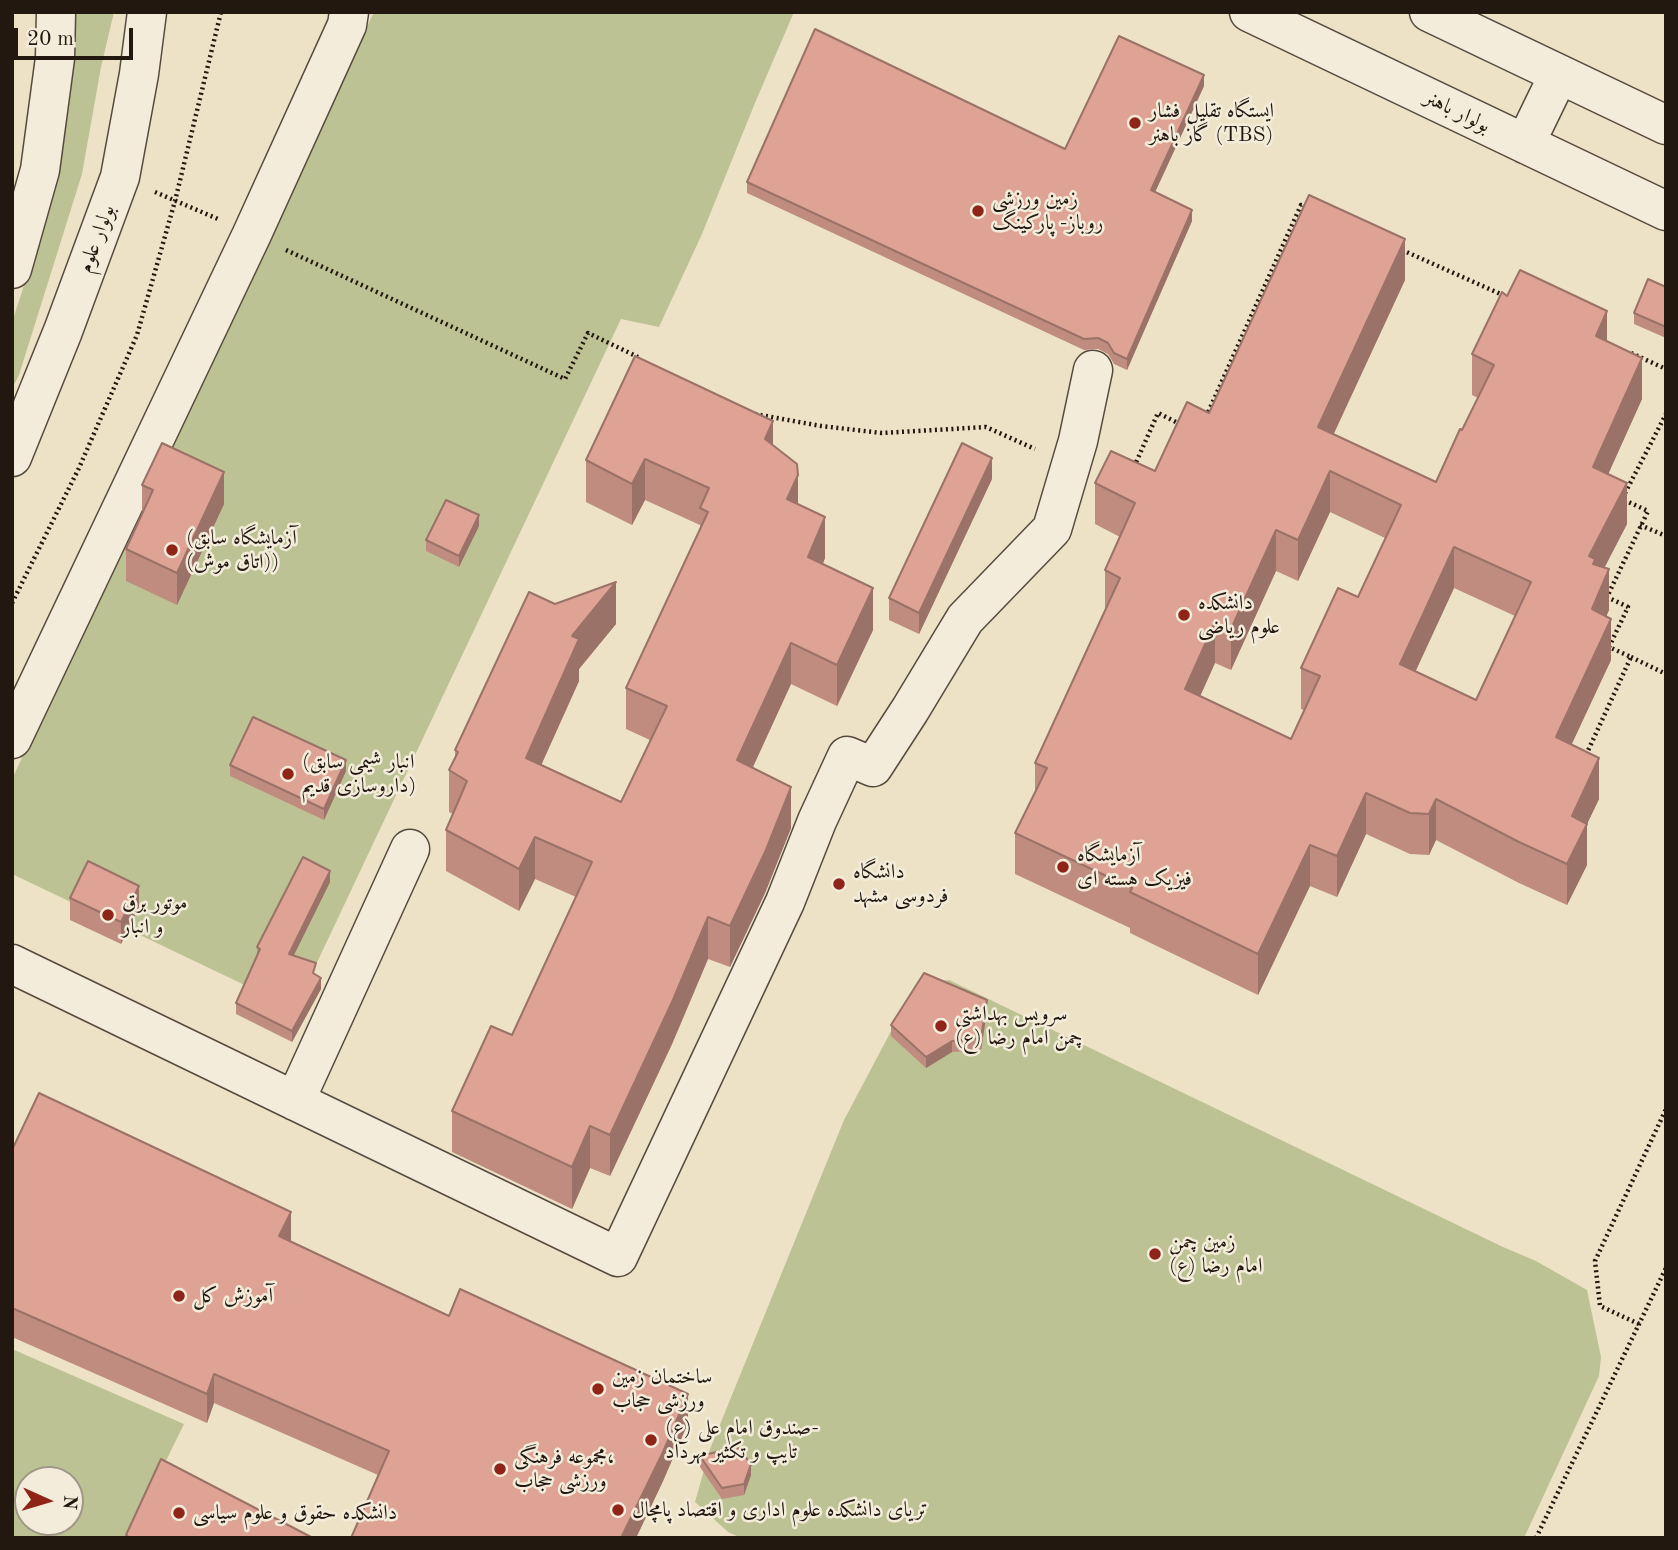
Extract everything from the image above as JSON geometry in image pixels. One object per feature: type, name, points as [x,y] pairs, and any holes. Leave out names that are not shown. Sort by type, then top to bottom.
[{"type":"street","points":[[12,269],[40,170],[55,58],[55,12]]},
{"type":"street","name":"بولوار علوم","points":[[12,457],[63,331],[120,177],[139,74],[147,12]]},
{"type":"street","points":[[12,739],[251,234],[347,25],[349,12]]},
{"type":"street","name":"بولوار باهنر","points":[[1249,12],[1666,211]]},
{"type":"street","points":[[1429,12],[1666,125]]},
{"type":"street","points":[[1525,144],[1559,74]]},
{"type":"street","points":[[12,964],[618,1257],[785,902],[847,755],[873,767],[965,619],[1052,529],[1078,441],[1093,370]]},
{"type":"street","points":[[295,1101],[410,849]]},
{"type":"path","points":[[12,604],[79,468],[137,335],[175,201],[221,12]]},
{"type":"path","points":[[120,177],[251,234],[565,379],[588,333],[645,361]]},
{"type":"path","points":[[1205,421],[1301,205],[1314,210]]},
{"type":"path","points":[[1402,250],[1515,301]]},
{"type":"path","points":[[1628,352],[1666,369]]},
{"type":"path","points":[[745,412],[821,426],[882,433],[986,427],[1071,465]]},
{"type":"path","points":[[1130,476],[1158,413],[1188,428]]},
{"type":"path","points":[[1609,647],[1628,607],[1607,597],[1648,511],[1622,499],[1666,414]]},
{"type":"path","points":[[1640,525],[1666,536]]},
{"type":"path","points":[[1602,644],[1666,674]]},
{"type":"path","points":[[1583,761],[1631,657]]},
{"type":"path","points":[[1639,1324],[1600,1306],[1595,1261],[1666,1109]]},
{"type":"path","points":[[1536,1538],[1666,1268]]},
{"type":"green space","points":[[71,12],[114,12],[82,174],[19,375],[12,389],[12,322],[33,258]]},
{"type":"green space","points":[[374,12],[794,12],[702,234],[659,327],[621,319],[295,1009],[12,874],[12,779]]},
{"type":"green space","name":"زمین چمن امام رضا (ع)","points":[[949,980],[1536,1261],[1587,1290],[1601,1357],[1599,1376],[1524,1538],[741,1538],[728,1532],[695,1502],[710,1449],[844,1120],[916,984]]},
{"type":"green space","points":[[12,1349],[184,1424],[128,1538],[12,1538]]},
{"type":"building","name":"زمین ورزشی روباز- پارکینگ","points":[[815,29],[1065,149],[1119,36],[1204,75],[1151,190],[1192,210],[1127,359],[1114,353],[1108,343],[1098,338],[1084,339],[747,182]]},
{"type":"building","name":"دانشکده علوم ریاضی","points":[[1309,195],[1405,239],[1318,427],[1436,482],[1494,365],[1472,354],[1502,292],[1507,296],[1520,270],[1607,311],[1596,336],[1642,358],[1593,467],[1627,483],[1589,556],[1595,559],[1593,564],[1609,569],[1592,609],[1611,619],[1556,737],[1599,758],[1572,816],[1587,824],[1567,864],[1436,799],[1429,814],[1410,813],[1366,793],[1337,856],[1310,845],[1258,954],[1130,892],[1132,888],[1015,833],[1047,768],[1035,763],[1120,578],[1105,570],[1135,503],[1095,483],[1111,451],[1155,471],[1187,402],[1209,413]],"holes":[[[1330,471],[1401,505],[1358,597],[1338,588],[1301,668],[1320,676],[1291,739],[1185,689],[1215,622],[1231,629],[1276,530],[1298,540]],[[1454,547],[1531,582],[1476,700],[1400,664]]]},
{"type":"building","points":[[1648,279],[1666,287],[1666,327],[1634,313]]},
{"type":"building","points":[[635,356],[773,421],[765,439],[797,464],[798,475],[787,499],[825,517],[808,557],[873,588],[837,665],[791,643],[737,760],[791,787],[765,852],[730,926],[708,917],[610,1135],[590,1126],[572,1167],[452,1111],[491,1026],[512,1035],[592,862],[535,837],[519,869],[446,830],[467,781],[449,770],[458,752],[455,750],[529,592],[555,604],[616,582],[572,636],[579,639],[526,758],[621,802],[667,706],[626,688],[708,512],[700,508],[709,488],[645,459],[632,484],[586,460]]},
{"type":"building","name":"(آزمایشگاه سابق (اتاق موش))","points":[[162,443],[224,472],[177,573],[126,549],[153,490],[142,485]]},
{"type":"building","points":[[962,443],[992,458],[919,613],[889,598]]},
{"type":"building","points":[[446,500],[479,515],[459,556],[426,540]]},
{"type":"building","name":"(انبار شیمی سابق داروسازی قدیم)","points":[[253,717],[346,760],[324,809],[230,765]]},
{"type":"building","points":[[303,857],[330,871],[289,954],[316,963],[313,973],[321,978],[292,1031],[236,1003],[260,949],[257,947]]},
{"type":"building","points":[[88,861],[139,886],[121,922],[70,898]]},
{"type":"building","name":"سرویس بهداشتی چمن امام رضا (ع)","points":[[924,973],[987,1000],[981,1038],[952,1041],[926,1057],[891,1025]]},
{"type":"building","points":[[39,1093],[291,1212],[279,1236],[449,1316],[460,1289],[688,1394],[621,1538],[351,1538],[389,1451],[214,1374],[207,1394],[12,1308],[12,1150]]},
{"type":"building","points":[[737,1447],[751,1464],[744,1484],[722,1488],[700,1456]]},
{"type":"building","points":[[161,1459],[313,1538],[130,1538],[126,1535]]},
{"type":"place","name":"ایستگاه تقلیل فشار گاز باهنر (TBS)","points":[[1135,123]]},
{"type":"place","name":"زمین ورزشی روباز- پارکینگ","points":[[978,211]]},
{"type":"place","name":"(آزمایشگاه سابق (اتاق موش))","points":[[172,550]]},
{"type":"place","name":"دانشکده علوم ریاضی","points":[[1184,615]]},
{"type":"place","name":"(انبار شیمی سابق داروسازی قدیم)","points":[[288,774]]},
{"type":"place","name":"آزمایشگاه فیزیک هسته ای","points":[[1063,867]]},
{"type":"place","name":"دانشگاه فردوسی مشهد","points":[[839,884]]},
{"type":"place","name":"موتور برق و انبار","points":[[108,915]]},
{"type":"place","name":"سرویس بهداشتی چمن امام رضا (ع)","points":[[941,1026]]},
{"type":"place","name":"زمین چمن امام رضا (ع)","points":[[1155,1254]]},
{"type":"place","name":"آموزش کل","points":[[179,1296]]},
{"type":"place","name":"ساختمان زمین ورزشی حجاب","points":[[598,1389]]},
{"type":"place","name":"صندوق امام علی (ع)- تایپ و تکثیر مهرداد","points":[[651,1440]]},
{"type":"place","name":"مجموعه فرهنگی، ورزشی حجاب","points":[[500,1469]]},
{"type":"place","name":"تریای دانشکده علوم اداری و اقتصاد پامچال","points":[[618,1510]]},
{"type":"place","name":"دانشکده حقوق و علوم سیاسی","points":[[179,1513]]}]
